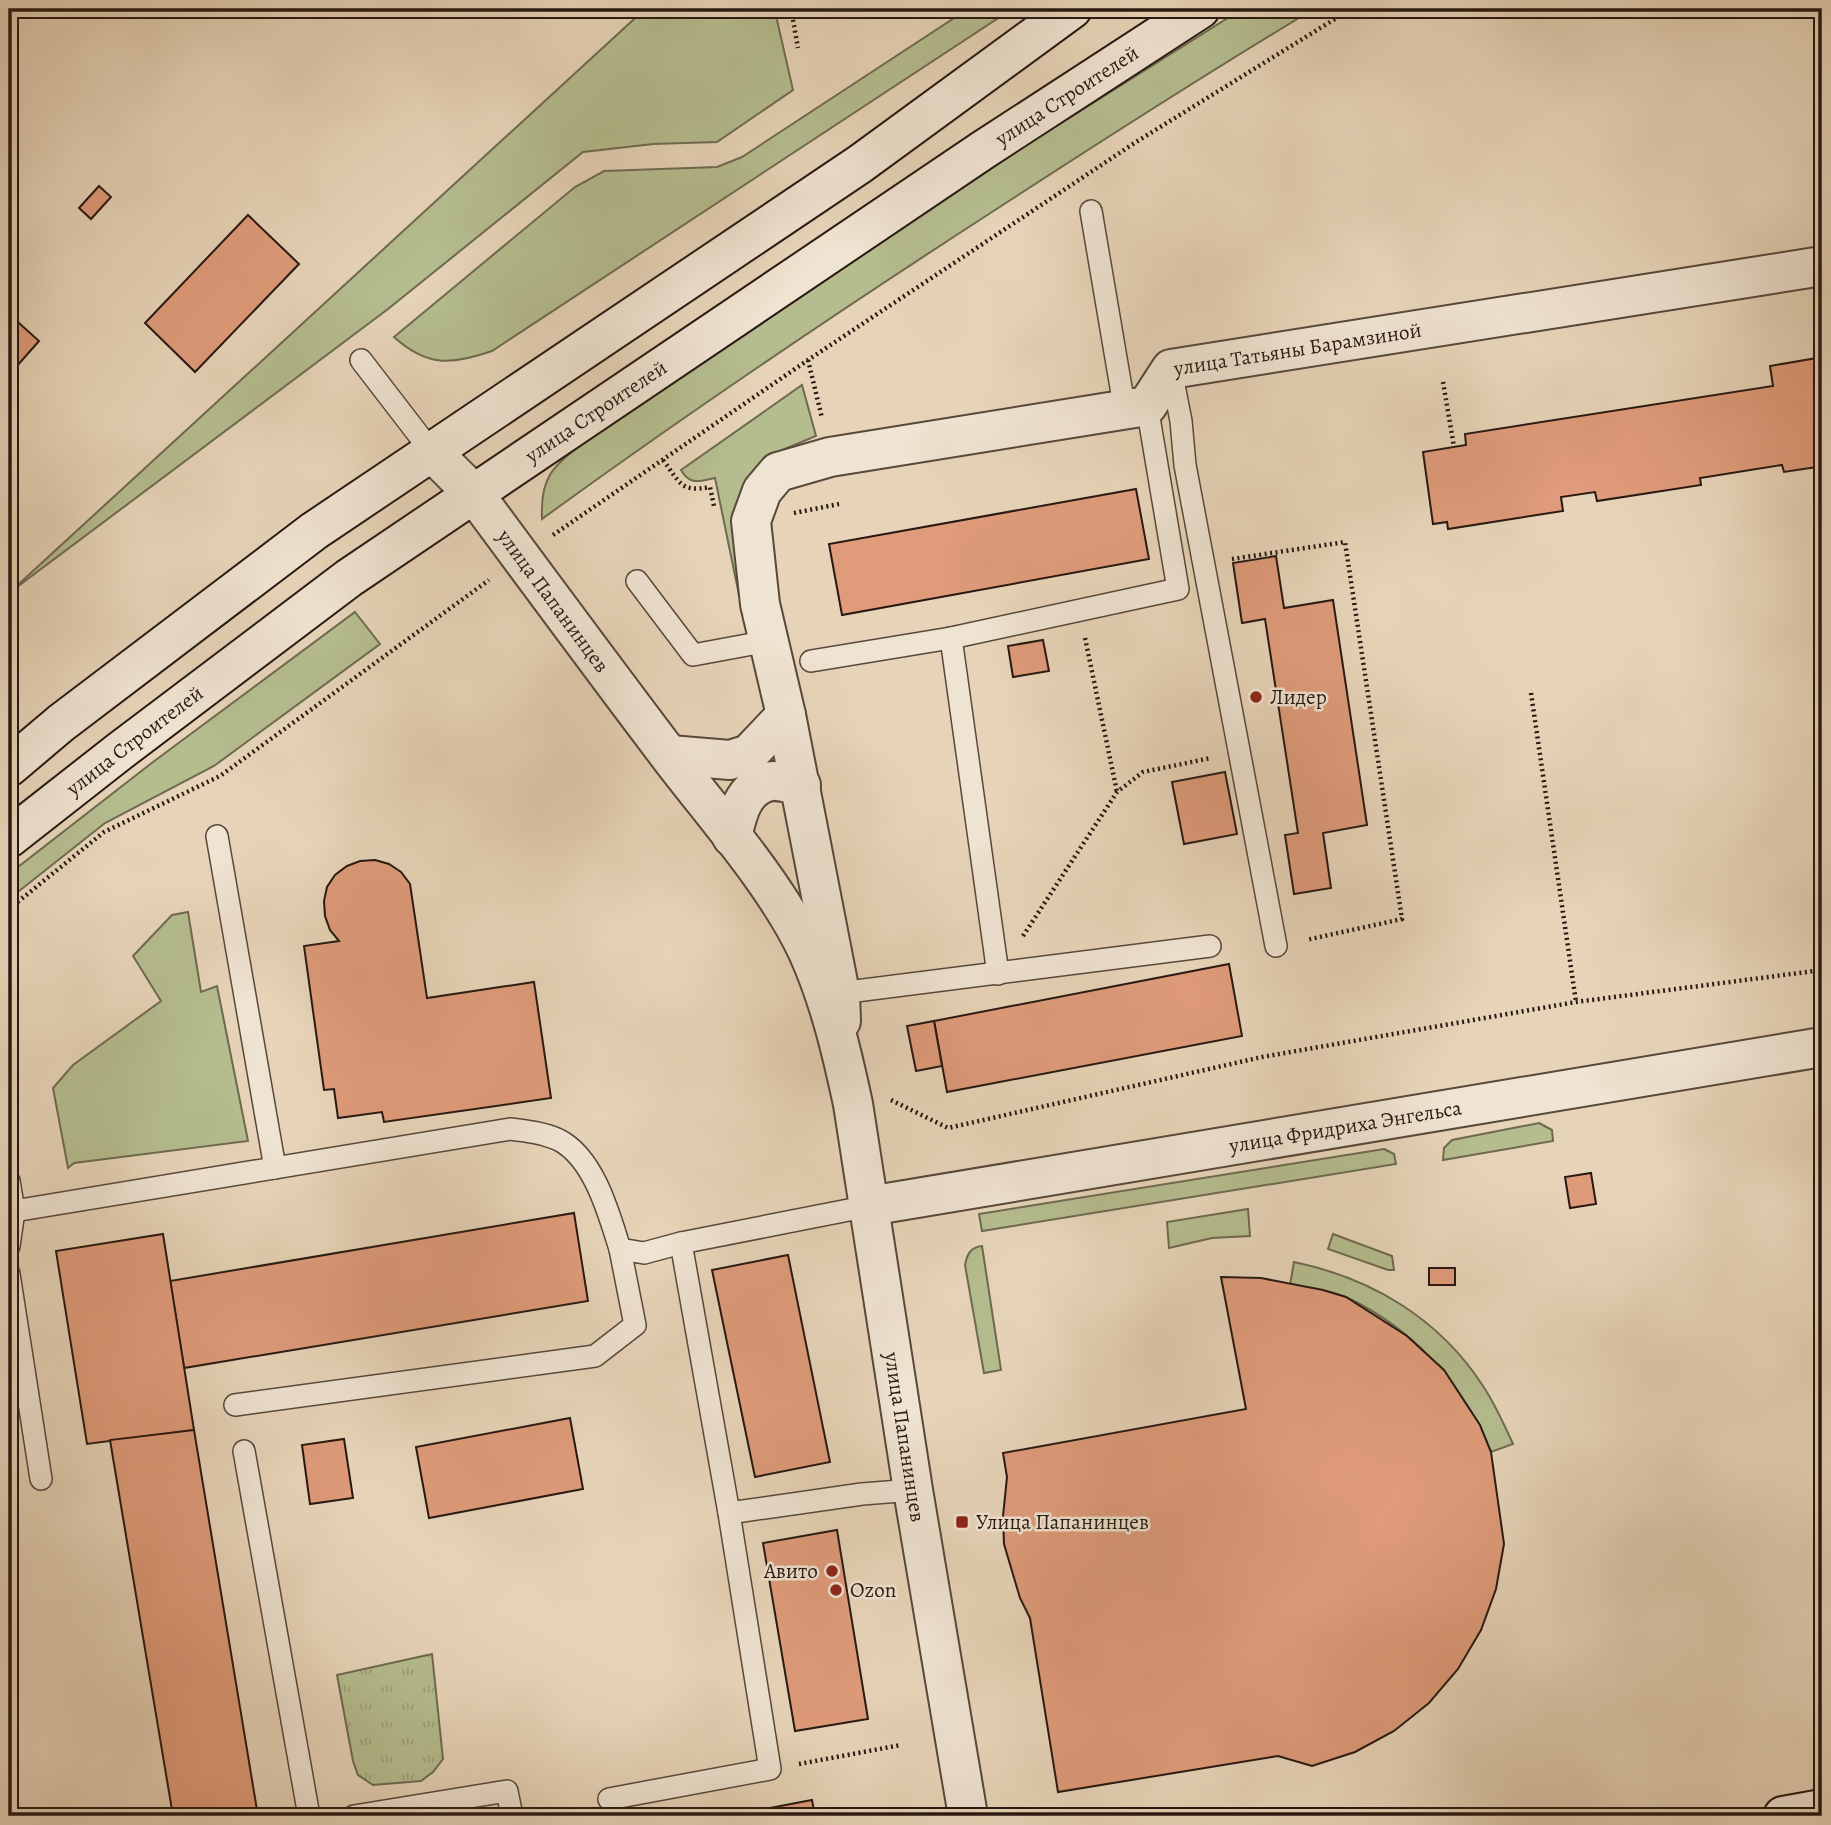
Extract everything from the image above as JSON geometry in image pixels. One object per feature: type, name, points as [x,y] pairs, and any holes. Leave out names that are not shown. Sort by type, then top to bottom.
[{"type":"street","points":[[9,767],[82,707],[314,531],[860,164],[1072,9]]},
{"type":"street","name":"улица Строителей","points":[[9,838],[338,587],[983,150],[1200,9]]},
{"type":"street","name":"улица Татьяны Барамзиной","points":[[1136,408],[1171,369],[1822,265]]},
{"type":"street","name":"улица Папанинцев","points":[[843,1055],[840,993],[801,785],[760,604],[751,521],[762,491],[778,472],[830,457],[1136,408]]},
{"type":"street","name":"улица Папанинцев","points":[[431,451],[474,495],[732,837],[779,902],[807,951],[825,995],[843,1055],[968,1816]]},
{"type":"street","points":[[670,755],[730,760],[750,754],[786,715]]},
{"type":"street","points":[[732,837],[738,808],[750,792],[767,781],[801,785]]},
{"type":"street","name":"улица Фридриха Энгельса","points":[[869,1206],[1822,1048]]},
{"type":"street","points":[[1783,1816],[1822,1809]]},
{"type":"lane","points":[[811,661],[951,638],[1178,589],[1091,211]]},
{"type":"lane","points":[[361,360],[431,451]]},
{"type":"lane","points":[[1171,369],[1181,421],[1185,465],[1276,946]]},
{"type":"lane","points":[[637,581],[693,655],[769,640]]},
{"type":"lane","points":[[951,638],[998,974]]},
{"type":"lane","points":[[217,836],[275,1168]]},
{"type":"lane","points":[[840,993],[1210,946]]},
{"type":"lane","points":[[15,1211],[510,1129],[545,1135],[562,1142],[575,1152],[587,1168],[608,1210],[621,1249],[635,1325],[595,1356],[235,1405]]},
{"type":"lane","points":[[9,1181],[15,1211],[9,1246]]},
{"type":"lane","points":[[621,1249],[644,1253],[681,1243],[869,1206]]},
{"type":"lane","points":[[609,1799],[770,1769],[729,1513],[681,1243]]},
{"type":"lane","points":[[9,1274],[41,1479]]},
{"type":"lane","points":[[244,1451],[309,1816]]},
{"type":"lane","points":[[729,1513],[862,1494],[913,1490]]},
{"type":"lane","points":[[354,1816],[508,1791],[512,1816]]},
{"type":"path","points":[[792,9],[798,48]]},
{"type":"path","points":[[545,540],[808,360],[1136,142],[1351,9]]},
{"type":"path","points":[[808,360],[822,421]]},
{"type":"path","points":[[1443,383],[1454,447]]},
{"type":"path","points":[[1204,563],[1345,542],[1402,919],[1276,946]]},
{"type":"path","points":[[9,909],[104,832],[220,776],[492,578]]},
{"type":"path","points":[[1078,609],[1117,792]]},
{"type":"path","points":[[1531,693],[1576,1002]]},
{"type":"path","points":[[998,974],[1117,792],[1143,772],[1240,752]]},
{"type":"path","points":[[892,1100],[948,1128],[1262,1057],[1576,1002],[1822,970]]},
{"type":"path","points":[[770,1769],[901,1745]]},
{"type":"green space","points":[[645,9],[771,9],[777,20],[793,90],[717,142],[653,144],[583,152],[388,309],[9,593]]},
{"type":"green space","points":[[968,9],[1012,9],[492,351],[464,359],[440,361],[418,354],[394,337],[575,187],[604,171],[717,167],[742,157]]},
{"type":"green space","points":[[1242,9],[1314,9],[1152,109],[878,287],[709,401],[542,519],[546,482],[557,466],[584,442],[974,178]]},
{"type":"green space","points":[[802,385],[816,436],[785,449],[766,462],[748,593],[739,595],[715,478],[692,480],[681,470]]},
{"type":"green space","points":[[355,612],[380,644],[214,766],[105,823],[9,899],[9,874],[153,762]]},
{"type":"green space","points":[[188,912],[201,992],[217,986],[248,1141],[74,1163],[68,1168],[53,1088],[73,1065],[161,1001],[133,956],[172,915]]},
{"type":"green space","points":[[1539,1123],[1552,1130],[1553,1141],[1443,1160],[1444,1148],[1452,1140]]},
{"type":"green space","points":[[1384,1149],[1394,1154],[1396,1164],[982,1231],[979,1214]]},
{"type":"green space","points":[[1248,1209],[1250,1236],[1212,1238],[1169,1248],[1167,1222]]},
{"type":"green space","points":[[1333,1234],[1392,1256],[1394,1270],[1328,1249]]},
{"type":"green space","points":[[982,1246],[1001,1370],[984,1373],[965,1265],[970,1252]]},
{"type":"green space","points":[[1294,1262],[1322,1269],[1376,1290],[1424,1321],[1446,1340],[1483,1386],[1513,1444],[1491,1452],[1466,1404],[1451,1382],[1415,1343],[1395,1326],[1341,1295],[1290,1285]]},
{"type":"green space","points":[[432,1654],[443,1759],[433,1772],[421,1781],[373,1785],[358,1775],[353,1761],[337,1675]]},
{"type":"building","points":[[99,186],[111,197],[91,219],[79,208]]},
{"type":"building","points":[[248,215],[299,264],[195,372],[145,323]]},
{"type":"building","points":[[9,314],[39,341],[9,375]]},
{"type":"building","points":[[1817,358],[1820,377],[1822,376],[1822,479],[1818,479],[1817,467],[1784,472],[1782,465],[1700,478],[1701,485],[1597,501],[1595,492],[1561,497],[1563,511],[1448,529],[1447,522],[1433,524],[1423,452],[1466,445],[1465,434],[1773,386],[1770,366]]},
{"type":"building","points":[[1136,489],[1149,559],[842,615],[829,544]]},
{"type":"building","points":[[1276,556],[1284,608],[1333,600],[1367,825],[1323,833],[1331,888],[1294,894],[1285,835],[1298,833],[1265,619],[1242,623],[1233,563]]},
{"type":"building","points":[[1043,640],[1049,671],[1013,677],[1008,646]]},
{"type":"building","points":[[1225,772],[1237,834],[1184,844],[1172,782]]},
{"type":"building","points":[[375,860],[389,864],[401,872],[410,884],[427,998],[534,982],[551,1098],[384,1122],[382,1112],[338,1118],[334,1089],[324,1090],[304,946],[339,941],[330,930],[325,916],[327,887],[335,875],[347,866],[360,861]]},
{"type":"building","points":[[1229,964],[1242,1036],[947,1092],[934,1021]]},
{"type":"building","points":[[934,1021],[942,1066],[916,1071],[907,1026]]},
{"type":"building","points":[[1591,1173],[1596,1204],[1570,1208],[1565,1177]]},
{"type":"building","points":[[574,1213],[588,1301],[184,1368],[170,1281]]},
{"type":"building","points":[[163,1234],[194,1430],[87,1444],[56,1251]]},
{"type":"building","points":[[788,1255],[830,1462],[755,1477],[712,1270]]},
{"type":"building","points":[[1429,1268],[1455,1268],[1455,1285],[1429,1285]]},
{"type":"building","points":[[1221,1277],[1261,1278],[1346,1297],[1407,1336],[1444,1370],[1480,1425],[1491,1452],[1504,1544],[1496,1589],[1481,1630],[1458,1669],[1429,1703],[1394,1731],[1355,1752],[1312,1766],[1278,1756],[1058,1792],[1030,1618],[1020,1598],[1004,1544],[1003,1516],[1007,1477],[1003,1453],[1246,1409]]},
{"type":"building","points":[[570,1418],[583,1489],[429,1518],[416,1447]]},
{"type":"building","points":[[194,1430],[258,1816],[173,1816],[110,1440]]},
{"type":"building","points":[[344,1439],[353,1498],[310,1504],[302,1445]]},
{"type":"building","points":[[837,1530],[868,1719],[795,1731],[763,1543]]},
{"type":"building","points":[[812,1800],[815,1816],[724,1816],[754,1811]]},
{"type":"place","name":"Лидер","points":[[1256,697]]},
{"type":"place","name":"Улица Папанинцев","points":[[962,1522]]},
{"type":"place","name":"Авито","points":[[832,1571]]},
{"type":"place","name":"Ozon","points":[[836,1590]]}]
